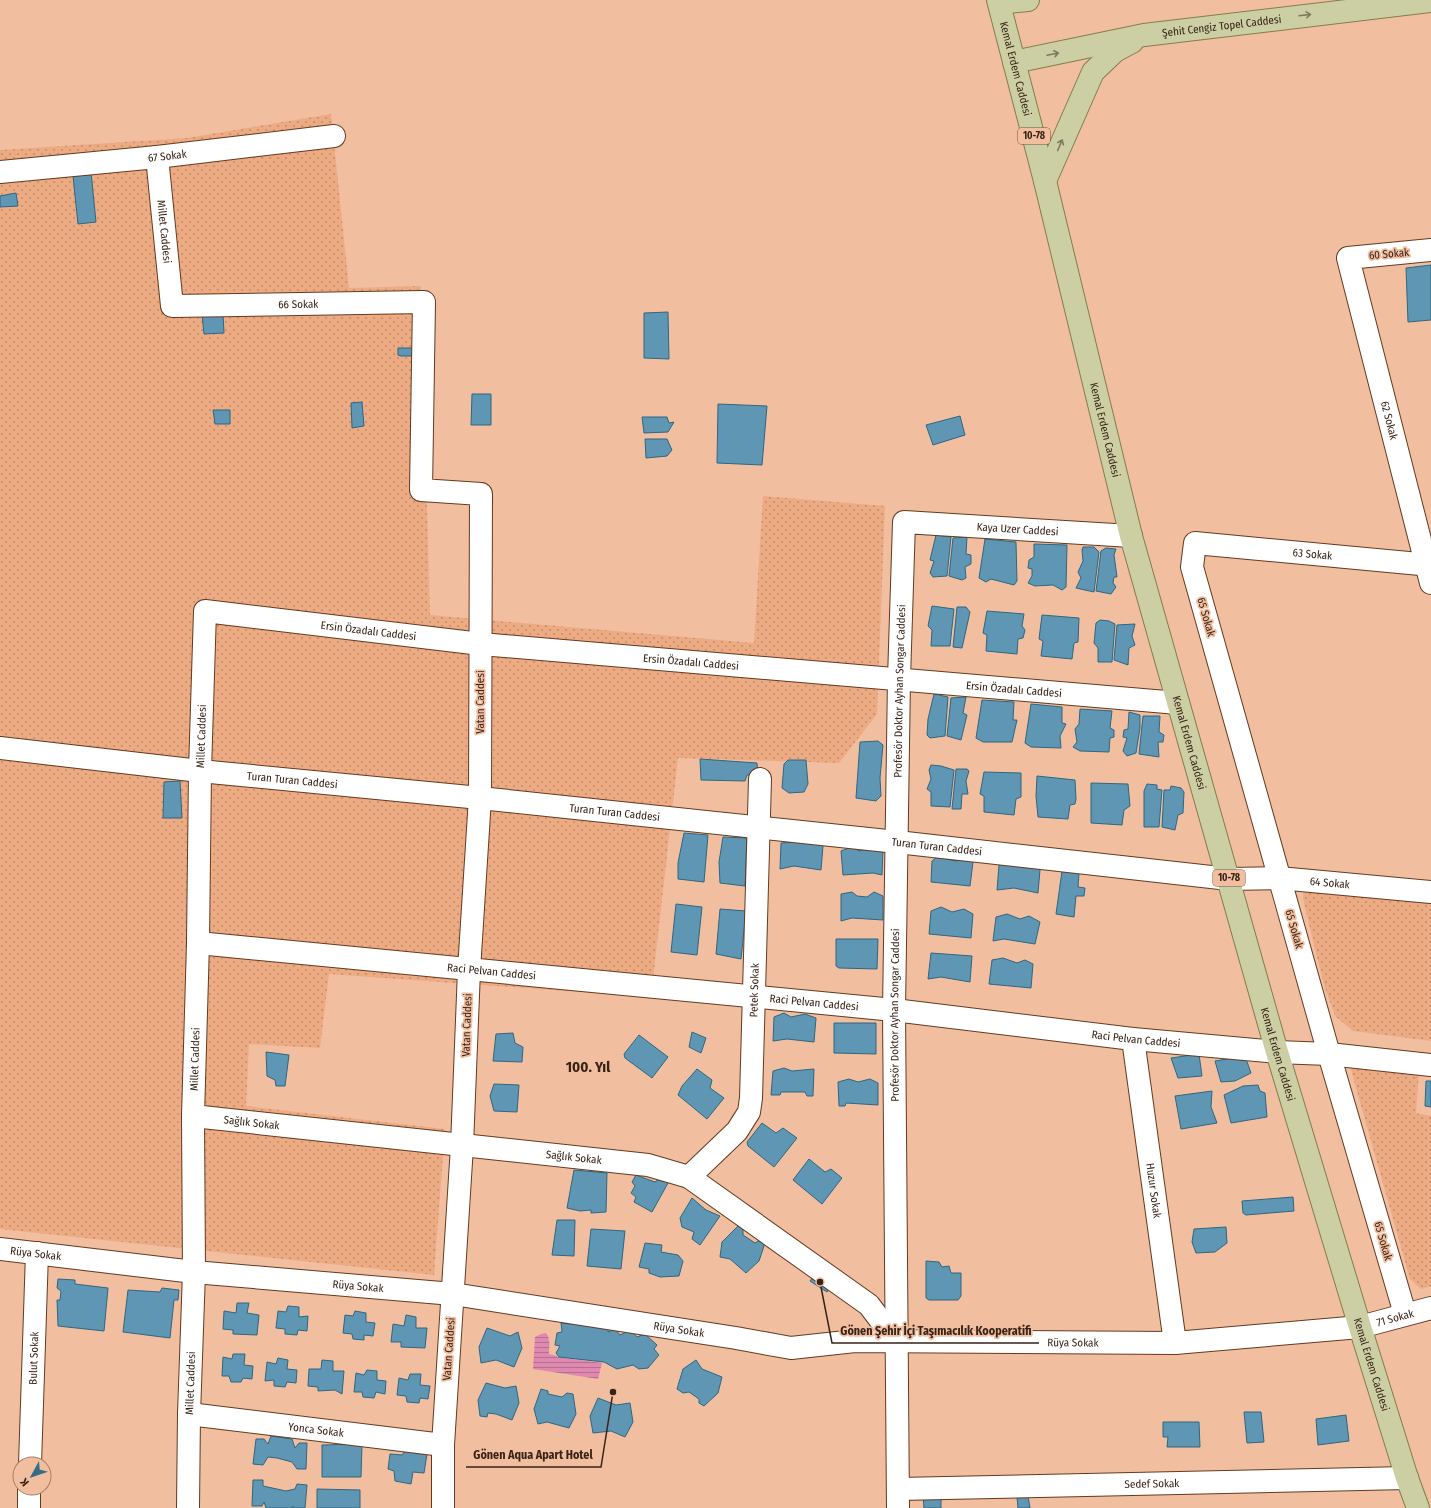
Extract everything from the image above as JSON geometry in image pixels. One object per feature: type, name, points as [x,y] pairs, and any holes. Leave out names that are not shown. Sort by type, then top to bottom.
[{"type":"main road","points":[[998,1],[1028,0]]},
{"type":"main road","name":"Kemal Erdem Caddesi","points":[[998,1],[1045,181],[1130,536],[1229,879],[1277,1052],[1360,1327],[1407,1478],[1418,1508]]},
{"type":"main road","name":"Şehit Cengiz Topel Caddesi","points":[[1014,62],[1144,35],[1431,1]]},
{"type":"main road","points":[[1045,181],[1092,72],[1115,51],[1144,35]]},
{"type":"main road","name":"Kemal Erdem Caddesi","points":[[1407,1478],[1413,1508]]},
{"type":"street","name":"67 Sokak","points":[[0,172],[157,157],[334,136]]},
{"type":"street","name":"Millet Caddesi","points":[[157,157],[172,306]]},
{"type":"street","name":"60 Sokak","points":[[1348,258],[1431,250]]},
{"type":"street","name":"62 Sokak","points":[[1348,258],[1430,571]]},
{"type":"street","name":"66 Sokak","points":[[172,306],[424,302],[421,490],[481,494]]},
{"type":"street","name":"Vatan Caddesi","points":[[443,1508],[443,1445],[462,1146],[469,970],[480,798],[481,494]]},
{"type":"street","name":"Kaya Uzer Caddesi","points":[[904,522],[1130,536]]},
{"type":"street","name":"Profesör Doktor Ayhan Songar Caddesi","points":[[898,1498],[894,1010],[899,679],[904,522]]},
{"type":"street","name":"63 Sokak","points":[[1195,543],[1430,571]]},
{"type":"street","name":"65 Sokak","points":[[1195,543],[1192,566],[1329,1054],[1405,1314]]},
{"type":"street","name":"Millet Caddesi","points":[[188,1508],[189,1414],[194,1272],[193,1116],[198,943],[200,771],[206,611]]},
{"type":"street","name":"Ersin Özadalı Caddesi","points":[[206,611],[481,644],[1178,703]]},
{"type":"street","name":"Turan Turan Caddesi","points":[[0,748],[200,771],[759,827],[1229,879]]},
{"type":"street","name":"Petek Sokak","points":[[689,1177],[737,1131],[749,1112],[751,1098],[760,779]]},
{"type":"street","name":"64 Sokak","points":[[1229,879],[1279,878],[1431,892]]},
{"type":"street","name":"Raci Pelvan Caddesi","points":[[198,943],[894,1010],[1133,1039],[1277,1052],[1329,1054],[1431,1065]]},
{"type":"street","name":"Huzur Sokak","points":[[1133,1039],[1175,1343]]},
{"type":"street","name":"Sağlık Sokak","points":[[193,1116],[648,1165],[689,1177],[869,1305],[896,1341]]},
{"type":"street","name":"Rüya Sokak","points":[[0,1249],[194,1272],[453,1294],[791,1348],[855,1341],[1175,1343],[1360,1327]]},
{"type":"street","name":"Bulut Sokak","points":[[30,1456],[38,1253]]},
{"type":"street","name":"71 Sokak","points":[[1360,1327],[1431,1308]]},
{"type":"street","name":"Yonca Sokak","points":[[189,1414],[443,1445]]},
{"type":"street","name":"Sedef Sokak","points":[[898,1498],[1407,1478]]},
{"type":"street","points":[[28,1508],[29,1496]]},
{"type":"shaded area","points":[[331,114],[349,288],[421,286],[430,615],[754,643],[763,496],[885,506],[877,714],[839,763],[678,758],[651,997],[329,974],[320,1048],[249,1044],[246,1106],[445,1129],[434,1275],[0,1229],[0,150],[187,138]]},
{"type":"shaded area","points":[[1303,887],[1431,899],[1431,1041],[1353,1031],[1335,1016],[1325,988],[1316,953],[1303,899]]},
{"type":"shaded area","points":[[1349,1063],[1419,1071],[1416,1113],[1431,1116],[1431,1286],[1421,1289],[1410,1279]]},
{"type":"shaded area","points":[[546,1333],[549,1340],[549,1354],[557,1357],[602,1363],[598,1379],[533,1369],[535,1337]]},
{"type":"building","points":[[91,172],[96,222],[78,224],[73,176]]},
{"type":"building","points":[[16,193],[18,206],[0,207],[0,196]]},
{"type":"building","points":[[1431,265],[1431,320],[1408,322],[1406,268]]},
{"type":"building","points":[[668,312],[669,359],[644,358],[644,313]]},
{"type":"building","points":[[202,314],[223,314],[224,333],[204,334]]},
{"type":"building","points":[[398,348],[414,348],[414,356],[398,355]]},
{"type":"building","points":[[472,394],[491,394],[491,425],[471,425]]},
{"type":"building","points":[[362,402],[364,426],[352,428],[351,403]]},
{"type":"building","points":[[718,404],[767,406],[762,465],[717,463]]},
{"type":"building","points":[[213,410],[230,410],[230,424],[215,424]]},
{"type":"building","points":[[960,416],[965,435],[933,445],[926,425]]},
{"type":"building","points":[[642,417],[667,417],[669,423],[674,422],[668,432],[644,433]]},
{"type":"building","points":[[645,439],[667,439],[672,450],[667,456],[646,458]]},
{"type":"building","points":[[936,535],[951,537],[947,576],[933,577],[930,573],[934,561],[930,560]]},
{"type":"building","points":[[967,537],[966,554],[971,555],[971,564],[965,567],[966,578],[962,580],[949,576],[953,538]]},
{"type":"building","points":[[985,539],[1016,542],[1017,581],[1014,585],[991,579],[986,582],[979,578]]},
{"type":"building","points":[[1034,544],[1067,545],[1066,587],[1062,590],[1053,585],[1035,586],[1028,583],[1032,576],[1032,569],[1028,568],[1029,560],[1034,557]]},
{"type":"building","points":[[1083,547],[1094,547],[1099,552],[1094,592],[1076,588],[1081,578],[1078,572],[1083,561]]},
{"type":"building","points":[[1106,548],[1116,549],[1114,555],[1117,577],[1114,577],[1113,583],[1116,587],[1111,594],[1096,591],[1101,551]]},
{"type":"building","points":[[932,606],[954,609],[950,646],[931,646],[932,630],[928,626]]},
{"type":"building","points":[[957,607],[966,607],[970,612],[962,648],[953,647]]},
{"type":"building","points":[[987,611],[1024,614],[1022,626],[1025,630],[1023,638],[1018,639],[1017,654],[986,651],[987,635],[983,633]]},
{"type":"building","points":[[1042,615],[1079,618],[1078,642],[1074,643],[1072,659],[1041,656],[1043,641],[1039,639]]},
{"type":"building","points":[[1100,620],[1109,621],[1115,624],[1112,662],[1098,662],[1098,648],[1094,643],[1096,623]]},
{"type":"building","points":[[1135,624],[1132,636],[1135,645],[1129,648],[1128,665],[1114,660],[1117,625]]},
{"type":"building","points":[[934,694],[948,697],[945,736],[930,738],[927,735],[928,719]]},
{"type":"building","points":[[966,697],[963,713],[967,715],[961,740],[947,736],[951,698]]},
{"type":"building","points":[[982,700],[1014,702],[1013,720],[1017,720],[1012,742],[983,742],[976,738]]},
{"type":"building","points":[[1031,704],[1062,707],[1062,723],[1066,724],[1060,736],[1061,748],[1031,747],[1025,743]]},
{"type":"building","points":[[1080,709],[1112,711],[1110,728],[1114,730],[1114,737],[1110,738],[1109,752],[1080,751],[1073,747],[1077,742],[1075,729],[1079,724]]},
{"type":"building","points":[[1129,712],[1140,715],[1140,728],[1136,753],[1127,756],[1123,751],[1127,738],[1123,737],[1124,730],[1128,729]]},
{"type":"building","points":[[1143,716],[1160,716],[1159,732],[1164,735],[1163,742],[1158,742],[1159,757],[1139,754]]},
{"type":"building","points":[[878,741],[883,745],[880,778],[881,796],[876,801],[856,798],[860,742]]},
{"type":"building","points":[[700,759],[757,763],[758,775],[747,775],[745,781],[701,780]]},
{"type":"building","points":[[788,760],[806,760],[808,784],[804,792],[789,793],[782,788],[784,764]]},
{"type":"building","points":[[931,765],[954,770],[950,807],[931,806],[931,792],[927,789],[931,779],[929,770]]},
{"type":"building","points":[[956,769],[967,769],[969,771],[966,781],[968,794],[962,794],[961,809],[952,809]]},
{"type":"building","points":[[984,772],[1021,773],[1021,797],[1016,799],[1014,815],[984,812],[984,796],[980,794]]},
{"type":"building","points":[[1037,776],[1075,780],[1076,799],[1075,804],[1070,805],[1068,819],[1038,817],[1036,796]]},
{"type":"building","points":[[180,781],[182,818],[163,818],[164,782]]},
{"type":"building","points":[[1091,783],[1128,784],[1130,806],[1124,810],[1122,825],[1091,823]]},
{"type":"building","points":[[1147,784],[1157,785],[1157,789],[1162,790],[1159,827],[1144,827],[1144,791]]},
{"type":"building","points":[[1171,786],[1181,788],[1184,792],[1183,813],[1178,815],[1175,830],[1162,827],[1164,790],[1170,790]]},
{"type":"building","points":[[684,833],[708,835],[704,882],[678,879],[678,863]]},
{"type":"building","points":[[723,837],[747,838],[745,886],[720,883],[719,862]]},
{"type":"building","points":[[815,841],[823,846],[821,870],[794,866],[780,869],[781,843]]},
{"type":"building","points":[[851,847],[860,851],[872,847],[883,850],[882,875],[873,873],[843,875],[841,851]]},
{"type":"building","points":[[937,857],[956,861],[965,858],[973,862],[970,886],[931,882],[932,861]]},
{"type":"building","points":[[1004,863],[1032,865],[1040,870],[1038,893],[1014,888],[997,890],[999,865]]},
{"type":"building","points":[[1062,871],[1079,873],[1078,887],[1085,888],[1084,896],[1076,896],[1074,917],[1056,914]]},
{"type":"building","points":[[852,892],[857,896],[867,897],[874,892],[883,896],[883,920],[852,918],[841,921],[841,894]]},
{"type":"building","points":[[676,904],[702,907],[697,955],[671,952]]},
{"type":"building","points":[[941,907],[952,912],[964,909],[973,914],[971,938],[929,934],[931,911]]},
{"type":"building","points":[[720,909],[746,911],[741,959],[716,954]]},
{"type":"building","points":[[1007,914],[1020,919],[1029,916],[1040,922],[1035,944],[1004,939],[993,941],[996,917]]},
{"type":"building","points":[[836,939],[878,939],[877,969],[839,968],[836,966]]},
{"type":"building","points":[[931,953],[972,956],[970,982],[941,977],[928,979]]},
{"type":"building","points":[[1003,958],[1017,963],[1025,960],[1033,964],[1031,988],[989,984],[992,960]]},
{"type":"building","points":[[784,1013],[791,1017],[805,1014],[816,1018],[814,1042],[787,1039],[773,1041],[774,1017]]},
{"type":"building","points":[[834,1023],[876,1023],[876,1054],[834,1053]]},
{"type":"building","points":[[692,1032],[706,1038],[701,1053],[689,1047]]},
{"type":"building","points":[[513,1033],[515,1043],[523,1047],[522,1062],[493,1061],[496,1034]]},
{"type":"building","points":[[639,1035],[668,1057],[652,1078],[625,1058],[624,1054]]},
{"type":"building","points":[[266,1052],[289,1055],[285,1086],[276,1086],[275,1080],[267,1076]]},
{"type":"building","points":[[1199,1054],[1202,1076],[1178,1078],[1171,1058]]},
{"type":"building","points":[[1245,1056],[1251,1073],[1235,1081],[1221,1082],[1215,1061]]},
{"type":"building","points":[[784,1068],[792,1071],[814,1069],[813,1096],[807,1096],[805,1092],[781,1092],[780,1095],[771,1095],[773,1071]]},
{"type":"building","points":[[697,1069],[712,1080],[710,1088],[724,1098],[707,1119],[678,1095],[682,1086]]},
{"type":"building","points":[[849,1079],[858,1082],[870,1079],[878,1083],[878,1105],[846,1103],[845,1106],[839,1106],[838,1082]]},
{"type":"building","points":[[1426,1081],[1431,1081],[1431,1107],[1425,1106]]},
{"type":"building","points":[[494,1084],[519,1085],[517,1112],[494,1111],[490,1096]]},
{"type":"building","points":[[1258,1085],[1260,1091],[1265,1093],[1267,1117],[1231,1123],[1224,1095],[1243,1086]]},
{"type":"building","points":[[1212,1091],[1211,1107],[1217,1123],[1181,1129],[1175,1096]]},
{"type":"building","points":[[762,1123],[776,1133],[783,1128],[797,1138],[774,1167],[748,1146],[747,1142]]},
{"type":"building","points":[[809,1159],[825,1172],[831,1169],[842,1178],[822,1204],[793,1180]]},
{"type":"building","points":[[574,1170],[607,1173],[606,1212],[591,1213],[591,1210],[580,1211],[567,1208]]},
{"type":"building","points":[[636,1175],[655,1182],[660,1178],[668,1183],[652,1212],[634,1202],[636,1197],[631,1193],[635,1186],[632,1182]]},
{"type":"building","points":[[1293,1197],[1294,1211],[1246,1215],[1243,1213],[1242,1201]]},
{"type":"building","points":[[692,1198],[706,1210],[720,1216],[700,1245],[692,1239],[694,1232],[682,1227],[680,1218]]},
{"type":"building","points":[[557,1220],[575,1220],[574,1256],[552,1255]]},
{"type":"building","points":[[738,1226],[743,1229],[743,1235],[755,1243],[760,1240],[765,1243],[759,1261],[746,1273],[730,1259],[720,1257],[722,1242]]},
{"type":"building","points":[[1226,1227],[1227,1243],[1215,1252],[1196,1253],[1192,1242],[1194,1229]]},
{"type":"building","points":[[591,1229],[625,1231],[621,1269],[587,1266]]},
{"type":"building","points":[[645,1243],[662,1245],[661,1252],[678,1255],[683,1261],[679,1276],[660,1277],[649,1273],[649,1269],[639,1267]]},
{"type":"building","points":[[926,1261],[939,1262],[942,1267],[949,1266],[951,1273],[961,1273],[961,1296],[958,1300],[929,1300],[926,1298]]},
{"type":"building","points":[[816,1273],[832,1283],[827,1292],[810,1281]]},
{"type":"building","points":[[58,1279],[75,1280],[75,1284],[108,1288],[104,1331],[58,1326],[57,1300],[60,1300],[61,1291],[57,1288]]},
{"type":"building","points":[[162,1288],[179,1290],[178,1300],[174,1300],[170,1338],[123,1332],[128,1290],[160,1292]]},
{"type":"building","points":[[237,1303],[249,1303],[247,1313],[259,1315],[257,1335],[233,1334],[233,1330],[223,1329],[224,1311],[236,1313]]},
{"type":"building","points":[[288,1306],[299,1307],[299,1317],[308,1316],[307,1331],[298,1330],[297,1335],[285,1334],[285,1329],[276,1328],[278,1311],[286,1312]]},
{"type":"building","points":[[355,1311],[366,1313],[366,1322],[375,1323],[373,1336],[364,1335],[364,1340],[353,1339],[352,1334],[343,1333],[345,1315],[353,1316]]},
{"type":"building","points":[[406,1315],[416,1317],[416,1328],[427,1328],[425,1348],[401,1347],[401,1342],[391,1342],[393,1324],[404,1326]]},
{"type":"building","points":[[573,1315],[609,1320],[608,1332],[615,1329],[620,1335],[631,1330],[637,1337],[645,1334],[657,1345],[654,1349],[659,1355],[648,1368],[639,1369],[633,1365],[617,1369],[604,1362],[559,1357],[556,1353],[560,1346],[555,1345],[557,1333],[562,1332],[561,1323],[571,1324]]},
{"type":"building","points":[[487,1328],[510,1336],[518,1332],[522,1348],[514,1367],[496,1360],[481,1363],[479,1347]]},
{"type":"building","points":[[233,1354],[245,1354],[244,1365],[253,1366],[252,1379],[243,1378],[241,1382],[231,1382],[229,1376],[222,1376],[223,1357],[232,1359]]},
{"type":"building","points":[[278,1358],[288,1360],[287,1369],[297,1370],[296,1383],[287,1382],[285,1387],[274,1386],[274,1380],[265,1381],[267,1362],[276,1364]]},
{"type":"building","points":[[322,1360],[333,1361],[333,1371],[344,1371],[342,1394],[335,1390],[318,1391],[318,1387],[308,1386],[309,1369],[321,1369]]},
{"type":"building","points":[[696,1360],[702,1369],[722,1377],[718,1393],[704,1406],[699,1403],[699,1399],[689,1392],[683,1393],[677,1389],[683,1369]]},
{"type":"building","points":[[367,1370],[377,1371],[377,1380],[386,1381],[385,1394],[376,1392],[374,1398],[363,1397],[362,1392],[354,1392],[356,1373],[364,1375]]},
{"type":"building","points":[[410,1374],[421,1374],[420,1385],[430,1386],[428,1399],[420,1398],[419,1403],[407,1402],[406,1396],[397,1395],[399,1378],[408,1380]]},
{"type":"building","points":[[486,1383],[505,1388],[516,1386],[519,1403],[512,1420],[496,1414],[488,1413],[487,1417],[480,1416],[478,1400]]},
{"type":"building","points":[[541,1389],[548,1391],[548,1394],[562,1397],[567,1393],[573,1394],[576,1414],[569,1428],[547,1422],[538,1424],[534,1409]]},
{"type":"building","points":[[598,1398],[616,1405],[630,1403],[633,1422],[625,1437],[611,1431],[593,1433],[590,1416]]},
{"type":"building","points":[[1244,1412],[1261,1412],[1264,1442],[1247,1443]]},
{"type":"building","points":[[1346,1415],[1349,1441],[1318,1445],[1316,1419]]},
{"type":"building","points":[[1163,1422],[1199,1422],[1200,1447],[1167,1447],[1168,1437],[1163,1437]]},
{"type":"building","points":[[271,1436],[292,1439],[295,1448],[299,1443],[307,1443],[306,1469],[297,1469],[292,1462],[268,1457],[263,1465],[253,1464],[256,1439],[264,1439],[268,1444]]},
{"type":"building","points":[[362,1444],[361,1477],[322,1477],[322,1445]]},
{"type":"building","points":[[405,1451],[427,1454],[424,1473],[413,1472],[411,1484],[395,1481],[394,1471],[388,1469],[390,1454],[402,1455]]},
{"type":"building","points":[[253,1480],[263,1480],[263,1486],[286,1491],[295,1489],[297,1484],[307,1485],[305,1508],[294,1508],[293,1506],[292,1508],[266,1508],[264,1502],[262,1506],[252,1506]]},
{"type":"building","points":[[317,1489],[360,1490],[360,1508],[317,1508]]},
{"type":"building","points":[[941,1494],[941,1508],[924,1508],[923,1495]]},
{"type":"building","points":[[1028,1496],[1030,1508],[1018,1508],[1017,1497]]},
{"type":"place","name":"Gönen Şehir İçi Taşımacılık Kooperatifi","points":[[820,1282]]},
{"type":"place","name":"Gönen Aqua Apart Hotel","points":[[613,1392]]},
{"type":"district","name":"100. Yıl","points":[[588,1067]]}]
